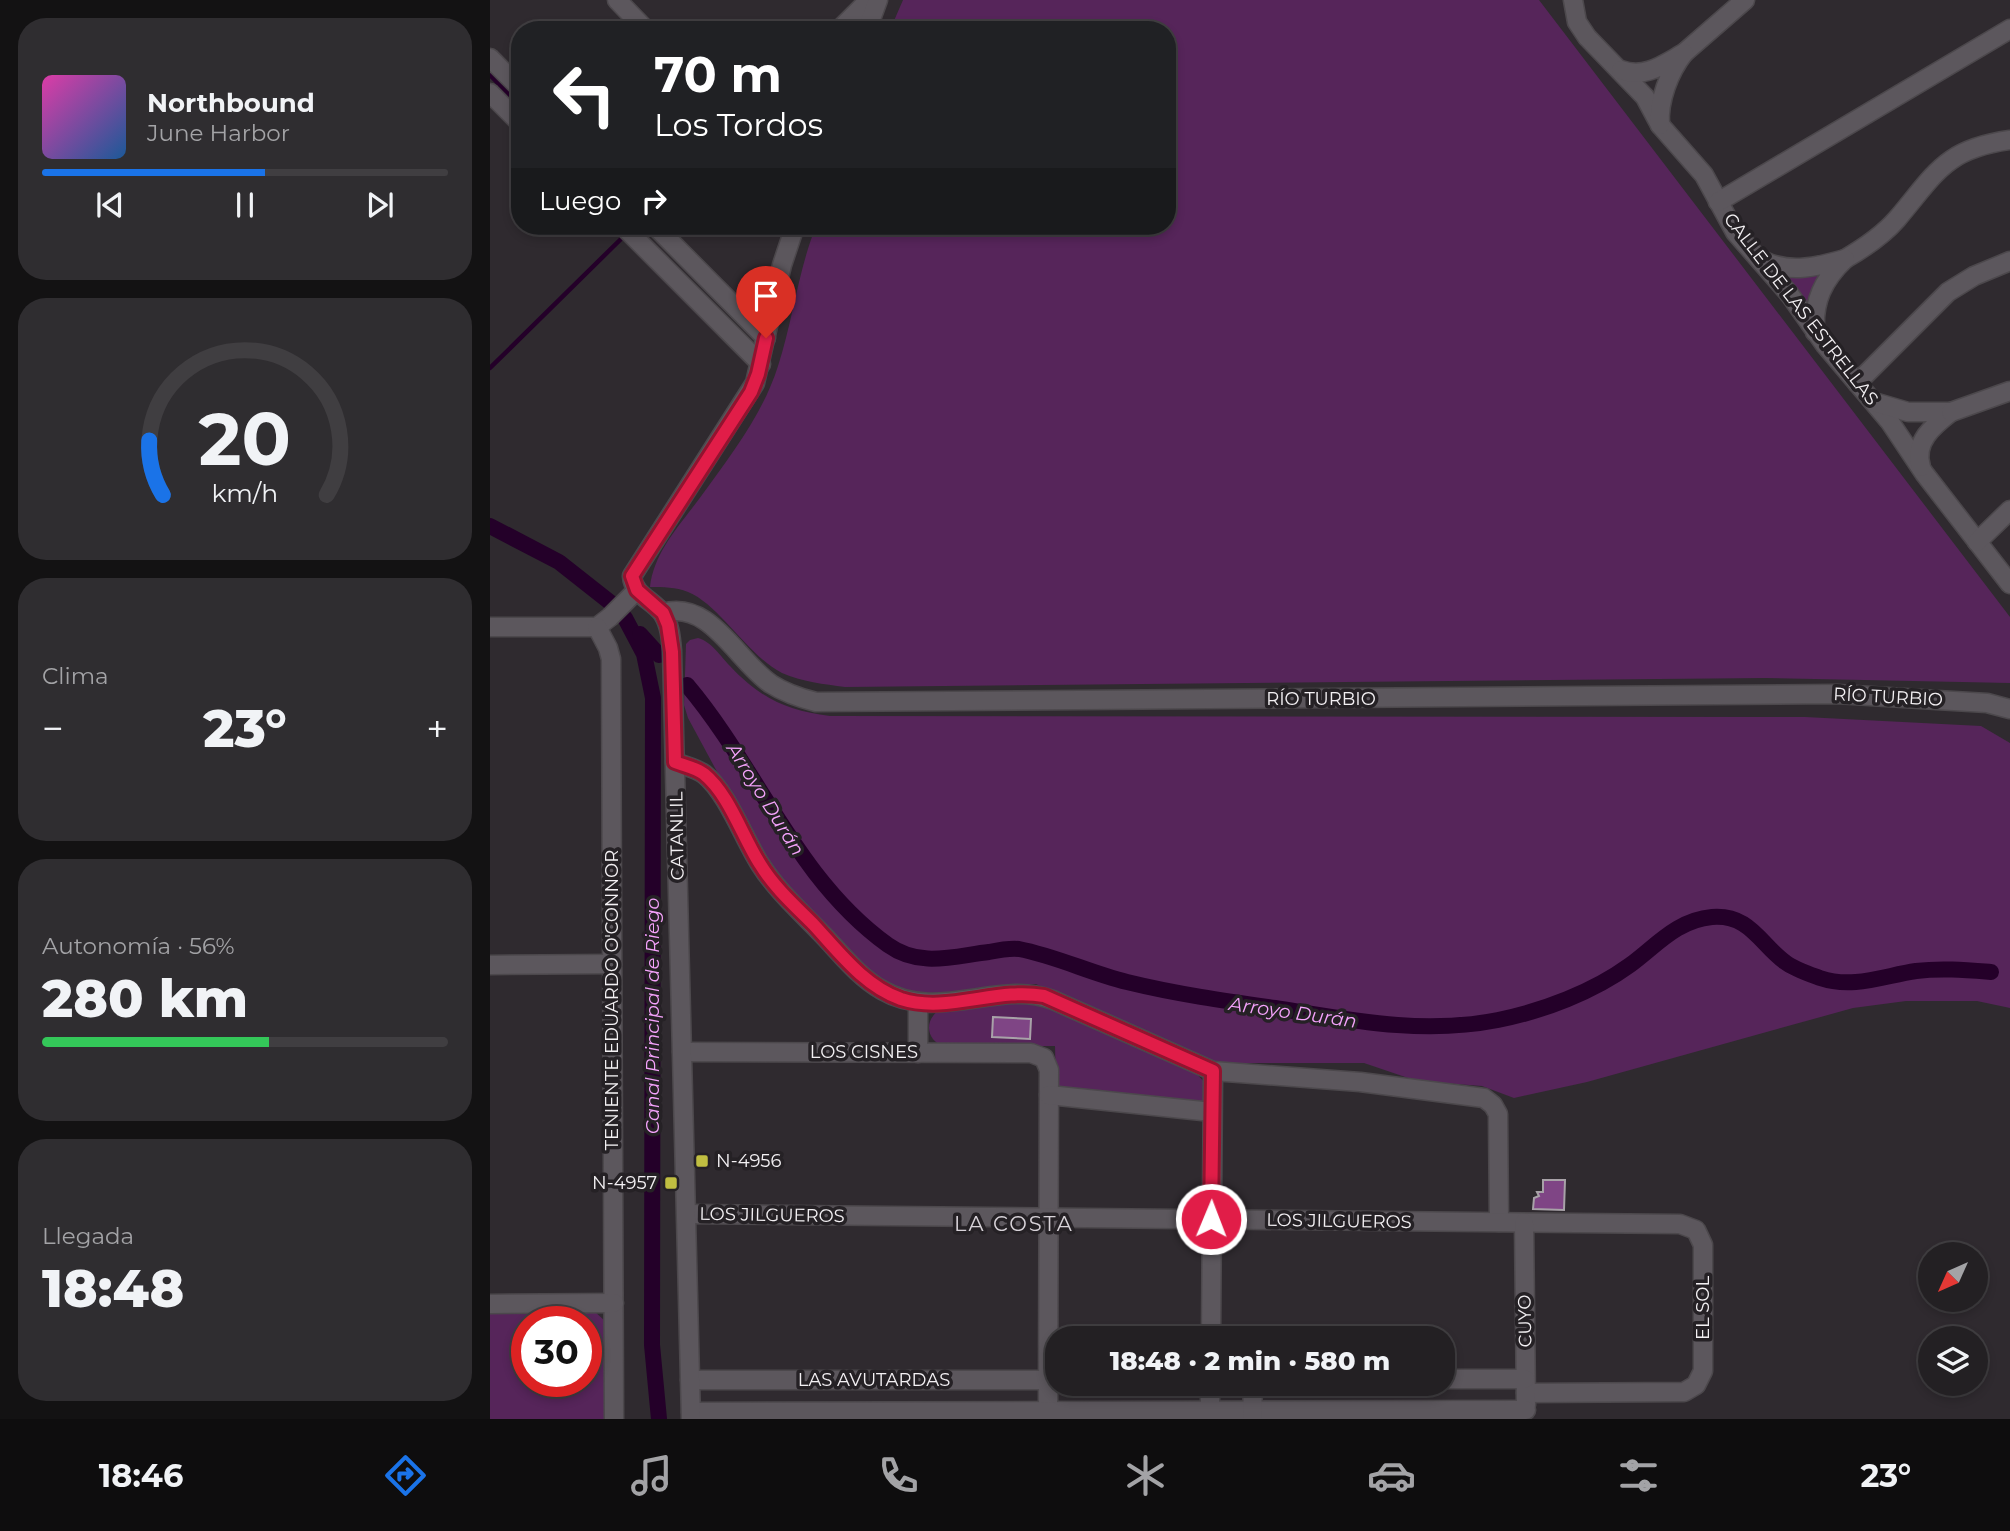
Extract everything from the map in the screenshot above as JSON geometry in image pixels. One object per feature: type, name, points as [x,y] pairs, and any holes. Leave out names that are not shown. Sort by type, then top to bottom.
[{"type":"street","points":[[617,0],[637,21]]},
{"type":"street","points":[[870,21],[878,0]]},
{"type":"street","points":[[1557,0],[1574,6]]},
{"type":"street","points":[[1660,125],[1662,100],[1675,66],[1684,53],[1745,0]]},
{"type":"street","points":[[846,21],[861,3]]},
{"type":"street","name":"CALLE DE LAS ESTRELLAS","points":[[1574,6],[1577,22],[1587,37],[1645,97],[1660,125],[1695,163],[1735,232],[1790,295],[1815,332],[1890,422],[1924,473],[2010,584]]},
{"type":"street","points":[[1718,202],[2010,29]]},
{"type":"street","points":[[1621,70],[1633,74],[1648,71],[1684,53]]},
{"type":"street","points":[[490,58],[511,79]]},
{"type":"street","points":[[490,93],[511,114]]},
{"type":"street","points":[[1815,332],[1815,309],[1821,288],[1845,259],[1887,229],[1926,181],[1949,160],[1979,146],[2010,140]]},
{"type":"street","points":[[639,235],[761,364]]},
{"type":"street","points":[[665,235],[766,338]]},
{"type":"street","points":[[663,613],[637,590],[632,581],[633,572],[746,401],[755,383],[782,265],[792,235]]},
{"type":"street","points":[[1754,254],[1773,265],[1795,269],[1845,259]]},
{"type":"street","points":[[1857,383],[1948,292],[1973,276],[2010,261]]},
{"type":"street","points":[[1924,473],[1919,457],[1924,438],[1933,426],[1951,412],[2010,391]]},
{"type":"street","points":[[1873,401],[1908,412],[1951,412]]},
{"type":"street","points":[[1977,542],[2010,510]]},
{"type":"street","points":[[490,627],[597,627],[637,590]]},
{"type":"street","name":"RÍO TURBIO","points":[[663,613],[686,611],[702,619],[771,684],[799,698],[816,702],[1837,694],[1987,703],[2010,709]]},
{"type":"street","name":"CATANLIL","points":[[663,613],[668,625],[672,652],[691,1415]]},
{"type":"street","name":"TENIENTE EDUARDO O'CONNOR","points":[[597,627],[611,660],[614,1419]]},
{"type":"street","points":[[675,762],[696,769],[709,779],[767,874],[862,975],[882,990],[902,999],[933,1003],[1025,994],[1044,996],[1213,1071],[1360,1082],[1478,1097],[1493,1105],[1498,1119],[1499,1223]]},
{"type":"street","points":[[490,965],[612,964]]},
{"type":"street","points":[[918,1002],[918,1053]]},
{"type":"street","name":"LOS CISNES","points":[[682,1052],[1031,1053],[1044,1058],[1049,1070],[1049,1095]]},
{"type":"street","points":[[1211,1326],[1213,1071]]},
{"type":"street","points":[[1051,1326],[1049,1095],[1212,1112]]},
{"type":"street","name":"LOS JILGUEROS","points":[[687,1214],[1680,1224],[1696,1230]]},
{"type":"street","name":"CUYO","points":[[1524,1223],[1526,1400]]},
{"type":"street","name":"EL SOL","points":[[1696,1230],[1703,1245],[1703,1371],[1696,1385]]},
{"type":"street","points":[[490,1304],[614,1303]]},
{"type":"street","name":"LAS AVUTARDAS","points":[[690,1380],[1045,1380]]},
{"type":"street","points":[[957,1380],[957,1415]]},
{"type":"street","name":"LAS AVUTARDAS","points":[[1455,1382],[1526,1400]]},
{"type":"street","name":"LAS AVUTARDAS","points":[[691,1415],[1210,1411],[1252,1415],[1684,1392],[1696,1385]]},
{"type":"street","points":[[1048,1411],[1050,1396]]},
{"type":"street","points":[[1210,1396],[1210,1411]]},
{"type":"street","points":[[1252,1415],[1253,1396]]},
{"type":"shaded area","points":[[903,0],[1539,0],[2010,617],[2010,683],[1765,678],[845,687],[805,681],[782,673],[757,655],[700,598],[679,589],[650,587],[663,550],[735,449],[772,384],[813,235],[1176,235],[1176,21],[894,21]]},
{"type":"shaded area","points":[[1829,268],[1809,305],[1778,272]]},
{"type":"shaded area","points":[[698,638],[711,646],[763,695],[800,711],[830,716],[1805,717],[1981,726],[2010,743],[2010,1008],[1977,1001],[1906,1001],[1853,1008],[1587,1082],[1514,1098],[1482,1086],[1417,1081],[1364,1063],[1217,1063],[1195,1056],[1036,984],[918,995],[886,984],[869,973],[786,886],[761,853],[688,718],[684,705],[686,644]]},
{"type":"shaded area","points":[[1022,1001],[1044,1004],[1197,1074],[1205,1083],[1203,1102],[1201,1104],[1063,1092],[1056,1085],[1055,1046],[945,1047],[934,1040],[929,1031],[931,1020],[939,1010]]},
{"type":"shaded area","points":[[490,1311],[511,1311],[511,1397],[602,1397],[602,1318],[605,1321],[606,1419],[490,1419]]},
{"type":"building","points":[[993,1017],[1031,1019],[1030,1039],[992,1037]]},
{"type":"building","points":[[1543,1180],[1565,1180],[1564,1210],[1533,1209],[1534,1198],[1539,1196],[1537,1192],[1543,1192]]},
{"type":"waterway","points":[[490,75],[511,96]]},
{"type":"waterway","points":[[490,368],[622,238]]},
{"type":"waterway","name":"Arroyo Durán","points":[[490,526],[559,562],[611,603]]},
{"type":"waterway","name":"Canal Principal de Riego","points":[[625,618],[644,654],[653,698],[652,1345],[659,1419]]},
{"type":"waterway","name":"Arroyo Durán","points":[[640,634],[659,655]]},
{"type":"waterway","name":"Arroyo Durán","points":[[687,685],[712,718],[803,856],[828,888],[856,918],[888,945],[912,956],[937,959],[1019,949],[1113,978],[1164,990],[1358,1021],[1414,1026],[1498,1020],[1550,1006],[1616,975],[1678,928],[1712,917],[1736,920],[1789,965],[1832,981],[1856,982],[1925,970],[1991,972]]},
{"type":"place","name":"N-4956","points":[[702,1161]]},
{"type":"place","name":"N-4957","points":[[671,1183]]},
{"type":"district","name":"LA COSTA","points":[[1014,1224]]},
{"type":"route","points":[[766,338],[751,392],[632,576],[637,590],[663,613],[671,637],[675,762],[696,769],[709,779],[775,884],[862,975],[882,990],[902,999],[924,1003],[1025,994],[1044,996],[1213,1071],[1211,1219]]}]
